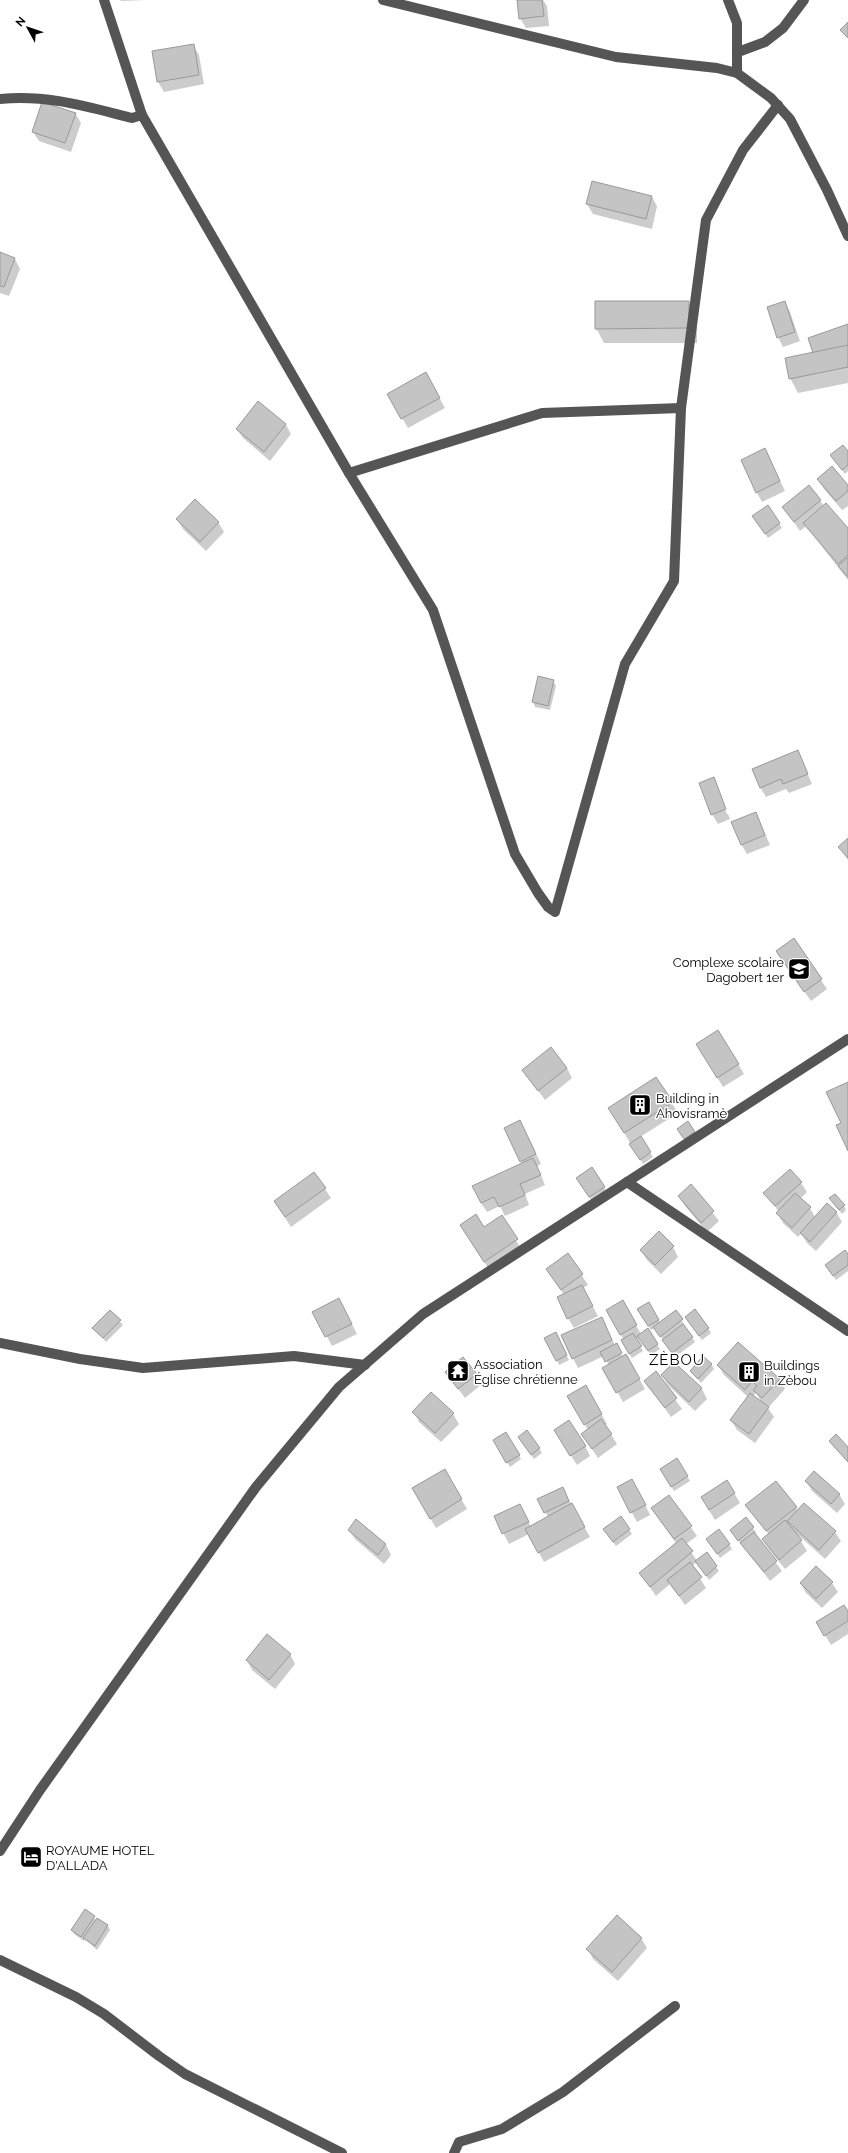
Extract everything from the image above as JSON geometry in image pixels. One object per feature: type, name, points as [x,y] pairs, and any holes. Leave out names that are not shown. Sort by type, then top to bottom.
[{"type":"street","points":[[104,0],[142,115],[349,473],[433,610],[515,854],[538,893],[548,906],[555,912],[625,664],[674,581],[681,408],[706,220],[743,150],[778,105]]},
{"type":"street","points":[[383,0],[616,57],[717,68],[737,73],[771,98],[790,119],[827,190],[848,236]]},
{"type":"street","points":[[728,0],[737,23],[737,73]]},
{"type":"street","points":[[738,52],[765,42],[783,28],[804,0]]},
{"type":"street","points":[[0,99],[23,97],[47,98],[132,118],[142,115]]},
{"type":"street","points":[[349,473],[542,413],[681,408]]},
{"type":"street","points":[[0,1851],[40,1790],[256,1487],[339,1387],[423,1314],[848,1039]]},
{"type":"street","points":[[627,1182],[848,1331]]},
{"type":"street","points":[[0,1343],[80,1359],[143,1368],[294,1356],[365,1365]]},
{"type":"street","points":[[0,1960],[76,1997],[104,2014],[185,2074],[342,2153]]},
{"type":"street","points":[[454,2153],[459,2142],[502,2129],[563,2092],[675,2006]]},
{"type":"building","points":[[517,0],[542,0],[544,16],[519,19]]},
{"type":"building","points":[[848,22],[848,38],[840,30]]},
{"type":"building","points":[[194,44],[199,75],[157,82],[152,51]]},
{"type":"building","points":[[42,102],[76,113],[65,143],[32,132]]},
{"type":"building","points":[[592,181],[652,196],[646,219],[586,204]]},
{"type":"building","points":[[0,252],[15,258],[4,287],[0,286]]},
{"type":"building","points":[[595,301],[689,301],[689,328],[595,329]]},
{"type":"building","points":[[785,301],[795,332],[777,338],[767,307]]},
{"type":"building","points":[[848,324],[848,354],[817,365],[808,338]]},
{"type":"building","points":[[848,345],[848,367],[789,379],[785,358]]},
{"type":"building","points":[[426,372],[440,398],[401,419],[387,394]]},
{"type":"building","points":[[258,401],[286,424],[264,452],[236,429]]},
{"type":"building","points":[[843,445],[848,451],[848,465],[842,470],[830,455]]},
{"type":"building","points":[[765,448],[780,481],[756,493],[741,460]]},
{"type":"building","points":[[832,466],[848,485],[848,491],[836,501],[817,479]]},
{"type":"building","points":[[809,485],[821,500],[794,522],[782,507]]},
{"type":"building","points":[[195,499],[219,522],[200,542],[176,519]]},
{"type":"building","points":[[826,503],[848,528],[848,555],[838,564],[803,523]]},
{"type":"building","points":[[768,505],[780,523],[765,534],[752,516]]},
{"type":"building","points":[[848,557],[848,577],[838,566]]},
{"type":"building","points":[[538,676],[554,680],[548,706],[532,702]]},
{"type":"building","points":[[798,750],[808,774],[783,784],[781,779],[760,788],[752,769]]},
{"type":"building","points":[[714,777],[726,809],[711,815],[699,783]]},
{"type":"building","points":[[756,812],[765,835],[741,845],[731,822]]},
{"type":"building","points":[[848,838],[848,858],[838,847]]},
{"type":"building","points":[[794,938],[822,979],[804,992],[776,951]]},
{"type":"building","points":[[718,1030],[739,1064],[717,1078],[696,1044]]},
{"type":"building","points":[[551,1047],[567,1068],[538,1091],[522,1070]]},
{"type":"building","name":"Building in Ahovisramè","points":[[656,1077],[673,1102],[624,1133],[608,1108]]},
{"type":"building","points":[[848,1082],[848,1151],[836,1125],[841,1123],[826,1092]]},
{"type":"building","points":[[520,1120],[536,1154],[520,1162],[504,1128]]},
{"type":"building","points":[[688,1121],[695,1132],[684,1139],[677,1129]]},
{"type":"building","points":[[641,1136],[651,1152],[640,1160],[629,1144]]},
{"type":"building","points":[[533,1158],[541,1175],[520,1184],[525,1195],[499,1207],[494,1197],[481,1203],[472,1186]]},
{"type":"building","points":[[592,1167],[605,1187],[589,1197],[576,1178]]},
{"type":"building","points":[[790,1169],[802,1182],[775,1206],[763,1193]]},
{"type":"building","points":[[314,1172],[326,1188],[285,1217],[274,1201]]},
{"type":"building","points":[[691,1184],[714,1211],[701,1223],[678,1196]]},
{"type":"building","points":[[795,1193],[811,1207],[792,1228],[776,1213]]},
{"type":"building","points":[[835,1194],[845,1205],[839,1210],[829,1198]]},
{"type":"building","points":[[827,1203],[837,1212],[810,1242],[800,1233]]},
{"type":"building","points":[[476,1214],[484,1227],[502,1215],[518,1239],[484,1262],[460,1225]]},
{"type":"building","points":[[659,1231],[674,1246],[655,1265],[640,1250]]},
{"type":"building","points":[[845,1250],[848,1254],[848,1265],[833,1276],[825,1265]]},
{"type":"building","points":[[568,1253],[583,1274],[561,1290],[546,1269]]},
{"type":"building","points":[[582,1285],[593,1306],[567,1319],[557,1297]]},
{"type":"building","points":[[339,1298],[352,1324],[325,1337],[312,1312]]},
{"type":"building","points":[[623,1300],[637,1325],[620,1335],[606,1310]]},
{"type":"building","points":[[649,1302],[659,1320],[648,1326],[637,1309]]},
{"type":"building","points":[[695,1309],[709,1328],[699,1336],[685,1317]]},
{"type":"building","points":[[110,1310],[121,1320],[103,1338],[92,1328]]},
{"type":"building","points":[[676,1310],[683,1319],[660,1337],[653,1327]]},
{"type":"building","points":[[602,1317],[612,1340],[572,1359],[561,1335]]},
{"type":"building","points":[[683,1324],[693,1337],[672,1353],[662,1340]]},
{"type":"building","points":[[648,1328],[658,1344],[648,1351],[637,1336]]},
{"type":"building","points":[[556,1332],[567,1355],[556,1361],[544,1338]]},
{"type":"building","points":[[633,1333],[642,1346],[629,1354],[621,1340]]},
{"type":"building","name":"Buildings in Zèbou","points":[[738,1342],[780,1379],[762,1398],[753,1390],[757,1386],[752,1381],[745,1390],[717,1365]]},
{"type":"building","points":[[617,1343],[622,1353],[605,1362],[600,1352]]},
{"type":"building","points":[[626,1354],[640,1379],[616,1393],[602,1368]]},
{"type":"building","points":[[703,1356],[712,1364],[698,1379],[690,1371]]},
{"type":"building","points":[[463,1357],[477,1374],[458,1389],[445,1372]]},
{"type":"building","points":[[674,1362],[702,1388],[689,1402],[661,1375]]},
{"type":"building","points":[[656,1371],[677,1398],[665,1408],[644,1381]]},
{"type":"building","points":[[586,1385],[602,1414],[584,1425],[567,1396]]},
{"type":"building","points":[[431,1392],[454,1413],[435,1433],[412,1412]]},
{"type":"building","points":[[750,1393],[769,1407],[749,1434],[730,1420]]},
{"type":"building","points":[[601,1419],[612,1434],[592,1449],[581,1434]]},
{"type":"building","points":[[569,1420],[586,1446],[570,1456],[554,1430]]},
{"type":"building","points":[[527,1430],[540,1448],[531,1455],[518,1437]]},
{"type":"building","points":[[506,1432],[520,1455],[506,1463],[493,1440]]},
{"type":"building","points":[[836,1434],[848,1447],[848,1462],[829,1441]]},
{"type":"building","points":[[677,1458],[688,1476],[671,1487],[660,1469]]},
{"type":"building","points":[[445,1469],[462,1499],[430,1519],[412,1488]]},
{"type":"building","points":[[814,1471],[840,1494],[831,1504],[805,1481]]},
{"type":"building","points":[[632,1479],[646,1505],[630,1513],[617,1487]]},
{"type":"building","points":[[727,1480],[735,1493],[709,1510],[701,1497]]},
{"type":"building","points":[[776,1481],[797,1507],[766,1531],[745,1505]]},
{"type":"building","points":[[563,1487],[569,1501],[544,1513],[537,1499]]},
{"type":"building","points":[[669,1495],[692,1526],[674,1539],[651,1508]]},
{"type":"building","points":[[572,1503],[585,1527],[538,1553],[525,1529]]},
{"type":"building","points":[[804,1503],[836,1531],[819,1550],[787,1521]]},
{"type":"building","points":[[520,1504],[529,1522],[502,1534],[494,1516]]},
{"type":"building","points":[[621,1516],[630,1529],[613,1542],[603,1529]]},
{"type":"building","points":[[746,1517],[754,1527],[738,1541],[730,1530]]},
{"type":"building","points":[[356,1519],[386,1544],[378,1555],[348,1530]]},
{"type":"building","points":[[785,1520],[802,1540],[779,1560],[762,1539]]},
{"type":"building","points":[[719,1529],[730,1544],[717,1554],[706,1539]]},
{"type":"building","points":[[754,1532],[777,1561],[764,1572],[740,1543]]},
{"type":"building","points":[[682,1538],[693,1551],[650,1587],[639,1573]]},
{"type":"building","points":[[707,1552],[717,1566],[706,1576],[695,1561]]},
{"type":"building","points":[[690,1562],[702,1577],[679,1596],[667,1580]]},
{"type":"building","points":[[816,1566],[833,1582],[816,1599],[800,1583]]},
{"type":"building","points":[[844,1605],[848,1611],[848,1621],[824,1636],[816,1622]]},
{"type":"building","points":[[267,1634],[291,1654],[269,1680],[246,1660]]},
{"type":"building","points":[[85,1909],[95,1916],[81,1937],[71,1930]]},
{"type":"building","points":[[617,1915],[642,1938],[612,1972],[586,1949]]},
{"type":"building","points":[[97,1918],[108,1925],[95,1946],[83,1938]]},
{"type":"place","name":"Complexe scolaire Dagobert 1er","points":[[799,969]]},
{"type":"place","name":"Building in Ahovisramè","points":[[640,1105]]},
{"type":"place","name":"Association Église chrétienne","points":[[458,1371]]},
{"type":"place","name":"Buildings in Zèbou","points":[[749,1372]]},
{"type":"place","name":"ROYAUME HOTEL D'ALLADA","points":[[31,1857]]},
{"type":"district","name":"ZÈBOU","points":[[677,1360]]}]
